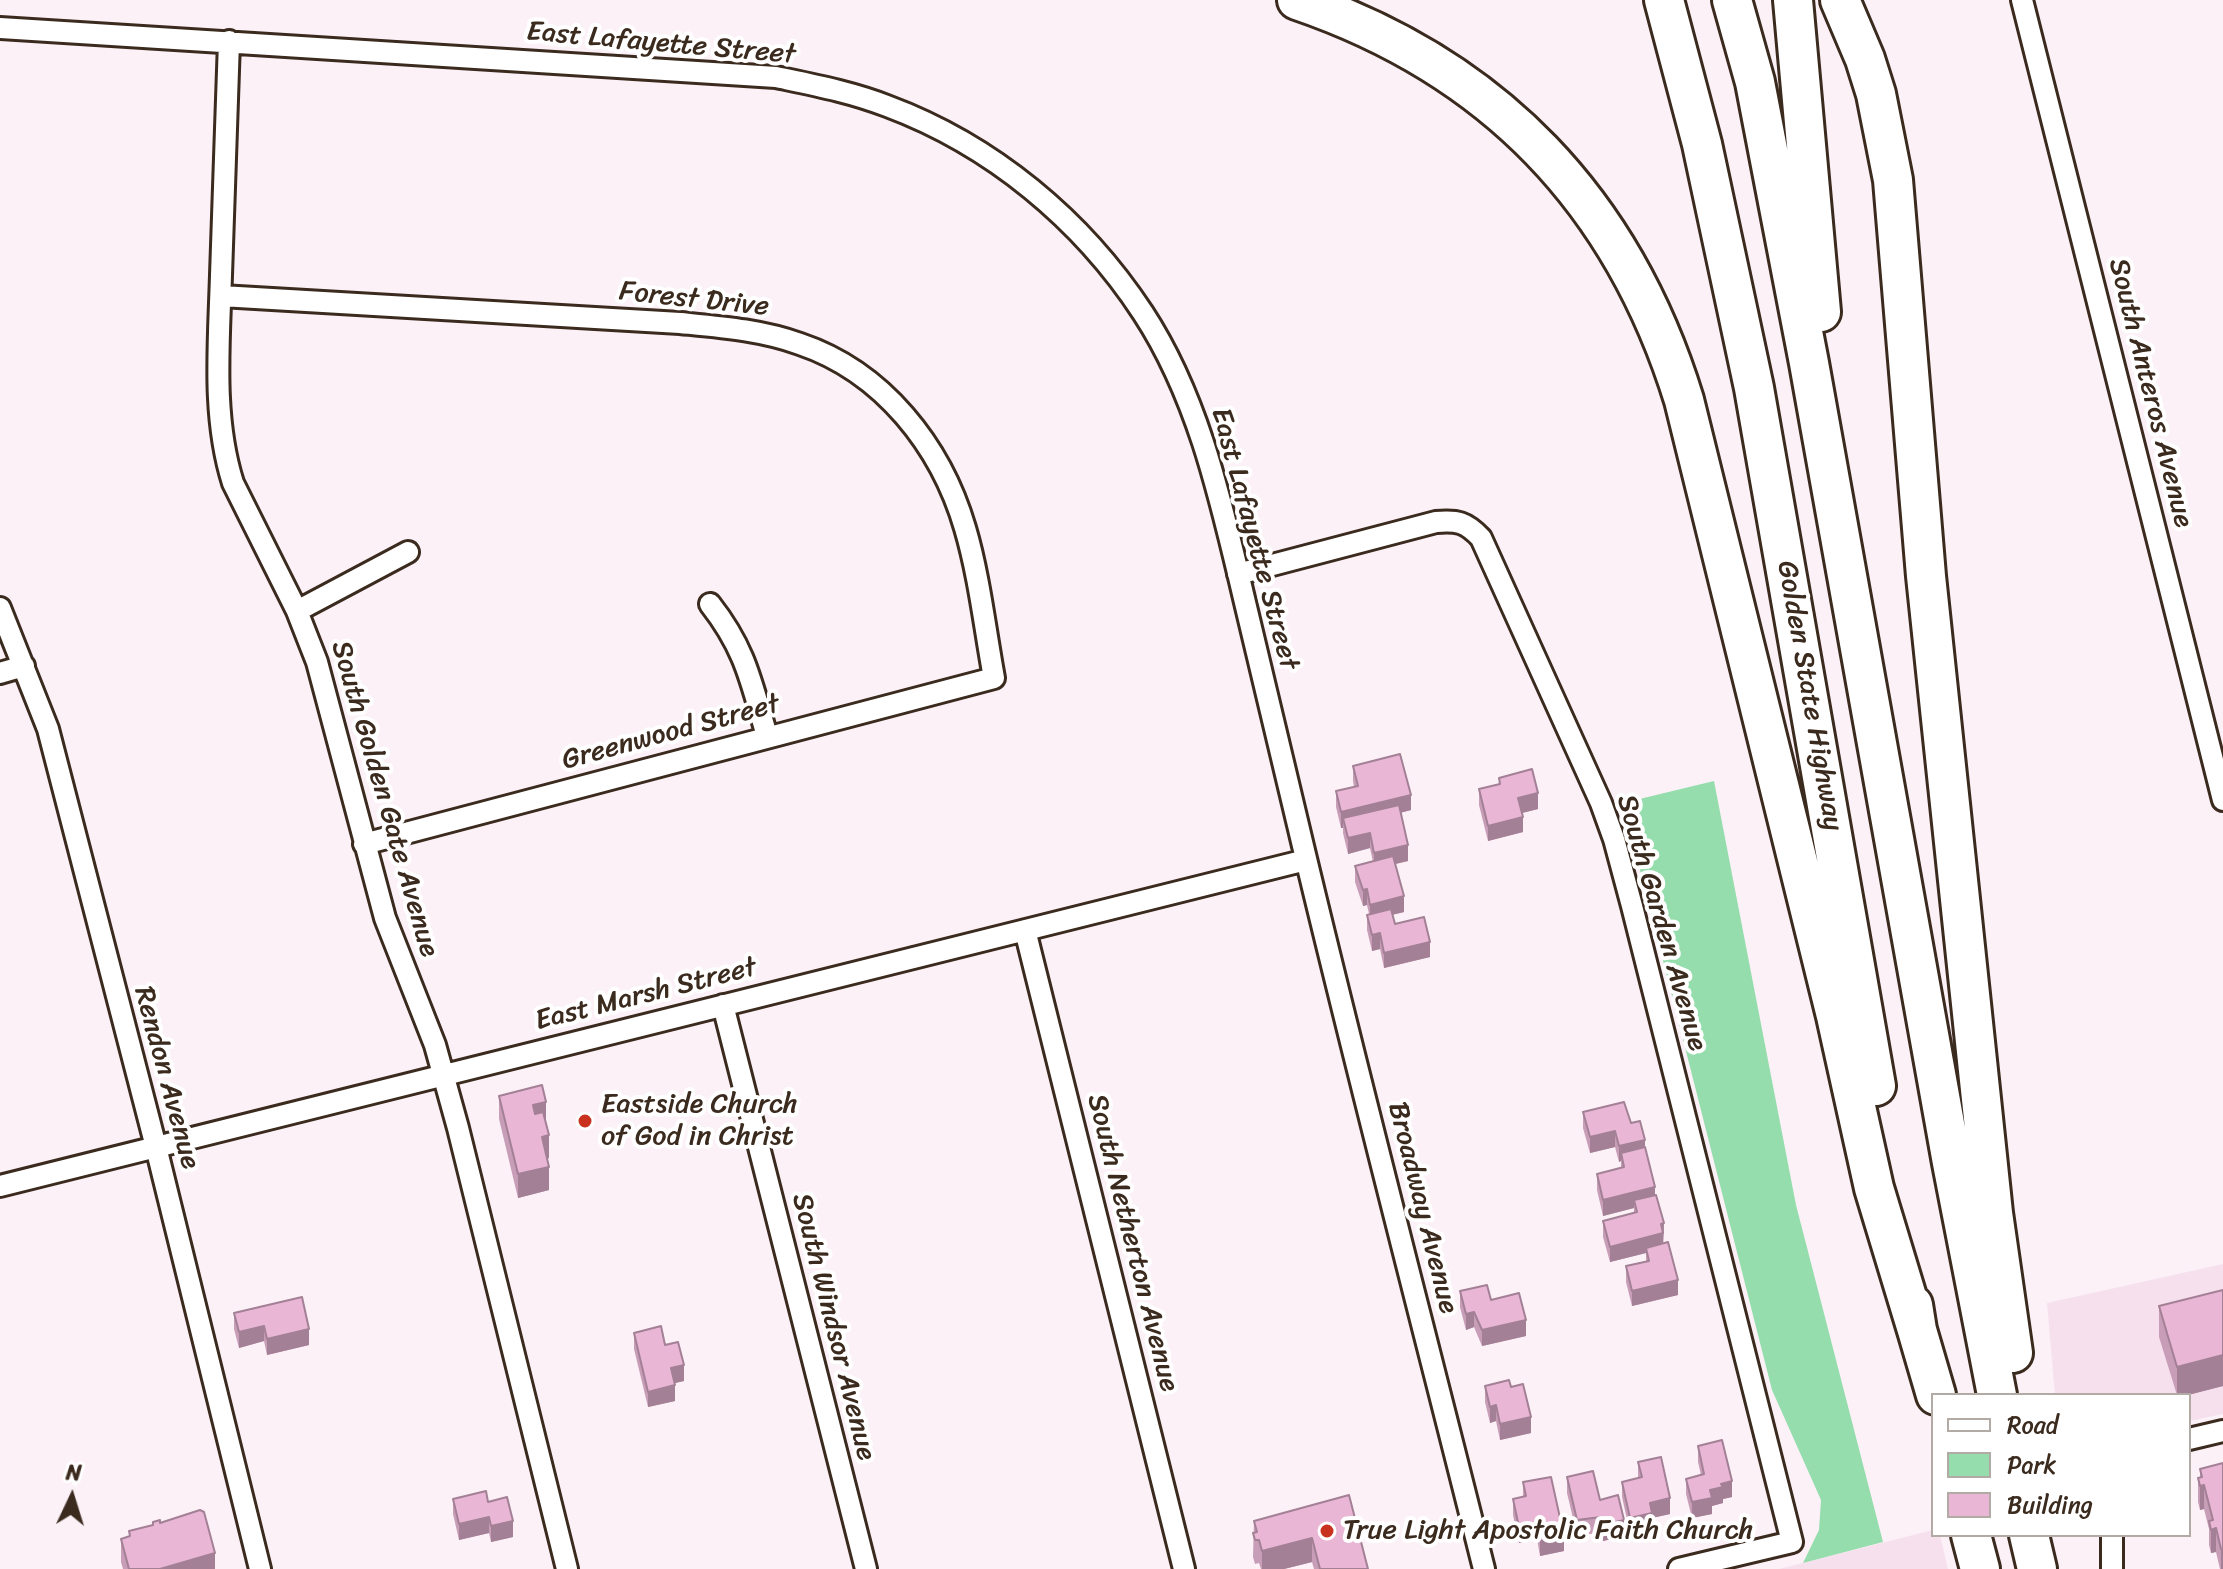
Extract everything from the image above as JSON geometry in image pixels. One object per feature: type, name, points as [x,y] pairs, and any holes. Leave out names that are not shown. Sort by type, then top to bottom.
[{"type":"highway","points":[[1297,0],[1347,17],[1395,40],[1446,71],[1491,105],[1572,183],[1631,269],[1653,314],[1684,400],[1832,1001],[1874,1188],[1917,1330]]},
{"type":"highway","name":"Golden State Highway","points":[[1664,0],[1702,144],[1754,388],[1917,1330],[1935,1393]]},
{"type":"highway","name":"Golden State Highway","points":[[1732,0],[1755,82],[1809,363],[1952,1163],[1997,1393]]},
{"type":"highway","points":[[1793,0],[1824,337],[1809,363]]},
{"type":"highway","points":[[1840,0],[1865,59],[1885,130],[1901,258],[1928,591],[1989,1182],[2020,1393]]},
{"type":"highway","points":[[1972,1537],[1980,1569]]},
{"type":"highway","points":[[2029,1537],[2037,1569]]},
{"type":"highway","points":[[2043,1537],[2048,1569]]},
{"type":"street","name":"South Anteros Avenue","points":[[2022,0],[2223,800]]},
{"type":"street","name":"East Lafayette Street","points":[[0,28],[776,77],[849,93],[886,105],[966,143],[1026,184],[1090,244],[1144,314],[1185,390],[1213,471],[1306,860]]},
{"type":"street","name":"South Golden Gate Avenue","points":[[229,41],[218,345],[226,461],[233,483],[297,611],[317,662],[385,918],[435,1045],[567,1569]]},
{"type":"street","name":"Forest Drive","points":[[221,296],[731,328],[803,345],[840,362],[866,378],[910,420],[944,474],[966,530],[994,678]]},
{"type":"street","name":"South Garden Avenue","points":[[1238,574],[1436,522],[1456,520],[1469,525],[1481,538],[1601,803],[1614,839],[1792,1542],[1679,1569]]},
{"type":"street","points":[[297,611],[408,552]]},
{"type":"street","points":[[710,604],[731,631],[746,660],[767,736]]},
{"type":"street","name":"Rendon Avenue","points":[[0,608],[48,729],[156,1147],[260,1569]]},
{"type":"street","points":[[0,673],[24,666]]},
{"type":"street","name":"Greenwood Street","points":[[364,844],[994,678]]},
{"type":"street","name":"East Marsh Street","points":[[0,1186],[1306,860]]},
{"type":"street","name":"Broadway Avenue","points":[[1306,860],[1484,1569]]},
{"type":"street","name":"South Netherton Avenue","points":[[1025,930],[1184,1569]]},
{"type":"street","name":"South Windsor Avenue","points":[[723,1005],[866,1569]]},
{"type":"street","points":[[2191,1439],[2223,1431]]},
{"type":"street","points":[[2112,1537],[2112,1569]]},
{"type":"shaded area","points":[[2223,1264],[2223,1414],[2191,1421],[2191,1393],[2055,1393],[2047,1303]]},
{"type":"shaded area","points":[[1931,1531],[1931,1537],[1940,1537],[1948,1569],[1779,1569]]},
{"type":"green space","points":[[1714,781],[1796,1205],[1883,1542],[1803,1563],[1819,1530],[1821,1500],[1772,1390],[1623,803]]},
{"type":"building","points":[[1400,754],[1411,795],[1341,812],[1336,791],[1358,786],[1353,766]]},
{"type":"building","points":[[1532,769],[1538,793],[1518,798],[1523,817],[1488,826],[1479,789],[1500,784],[1499,778]]},
{"type":"building","points":[[1399,805],[1408,845],[1374,853],[1370,833],[1348,838],[1343,818]]},
{"type":"building","points":[[1393,856],[1404,896],[1370,905],[1367,889],[1363,890],[1355,866]]},
{"type":"building","points":[[1391,909],[1395,924],[1424,917],[1430,942],[1384,953],[1380,933],[1372,935],[1367,915]]},
{"type":"building","points":[[542,1085],[546,1102],[533,1105],[535,1114],[543,1112],[549,1135],[542,1137],[549,1167],[518,1174],[499,1096]]},
{"type":"building","points":[[1624,1102],[1631,1123],[1640,1121],[1645,1140],[1619,1146],[1615,1131],[1590,1137],[1583,1112]]},
{"type":"building","points":[[1645,1147],[1655,1187],[1603,1200],[1597,1174],[1624,1167],[1621,1153]]},
{"type":"building","points":[[1656,1195],[1664,1223],[1661,1224],[1663,1233],[1610,1247],[1603,1221],[1637,1212],[1634,1200]]},
{"type":"building","points":[[1668,1242],[1678,1280],[1632,1291],[1626,1266],[1649,1261],[1646,1248]]},
{"type":"building","points":[[1487,1285],[1491,1300],[1519,1293],[1526,1320],[1482,1330],[1474,1312],[1466,1314],[1460,1291]]},
{"type":"building","points":[[2223,1290],[2223,1355],[2177,1367],[2159,1306]]},
{"type":"building","points":[[302,1297],[309,1329],[267,1339],[264,1326],[239,1332],[234,1313]]},
{"type":"building","points":[[661,1326],[665,1345],[678,1342],[684,1365],[671,1368],[675,1385],[648,1392],[634,1333]]},
{"type":"building","points":[[1509,1380],[1511,1387],[1523,1384],[1531,1417],[1500,1424],[1496,1405],[1490,1407],[1485,1386]]},
{"type":"building","points":[[1722,1440],[1732,1481],[1710,1490],[1712,1498],[1692,1502],[1686,1479],[1704,1474],[1698,1446]]},
{"type":"building","points":[[1661,1457],[1670,1498],[1650,1503],[1652,1513],[1630,1518],[1622,1482],[1642,1477],[1638,1462]]},
{"type":"building","points":[[2223,1463],[2221,1549],[2216,1528],[2211,1530],[2209,1521],[2213,1520],[2204,1485],[2200,1486],[2198,1478],[2202,1477],[2200,1469]]},
{"type":"building","points":[[1593,1471],[1600,1500],[1618,1495],[1624,1520],[1603,1525],[1601,1517],[1577,1520],[1567,1477]]},
{"type":"building","points":[[1551,1477],[1564,1536],[1540,1541],[1537,1524],[1519,1527],[1513,1499],[1526,1496],[1523,1482]]},
{"type":"building","points":[[486,1491],[488,1502],[507,1497],[513,1521],[491,1526],[489,1517],[459,1524],[453,1499]]},
{"type":"building","points":[[1349,1495],[1368,1569],[1320,1569],[1312,1538],[1262,1551],[1259,1540],[1255,1540],[1253,1533],[1257,1532],[1254,1521]]},
{"type":"building","points":[[200,1510],[204,1512],[215,1553],[160,1569],[129,1569],[121,1539],[130,1536],[129,1531]]},
{"type":"place","name":"Eastside Church of God in Christ","points":[[585,1121]]},
{"type":"place","name":"True Light Apostolic Faith Church","points":[[1327,1531]]}]
